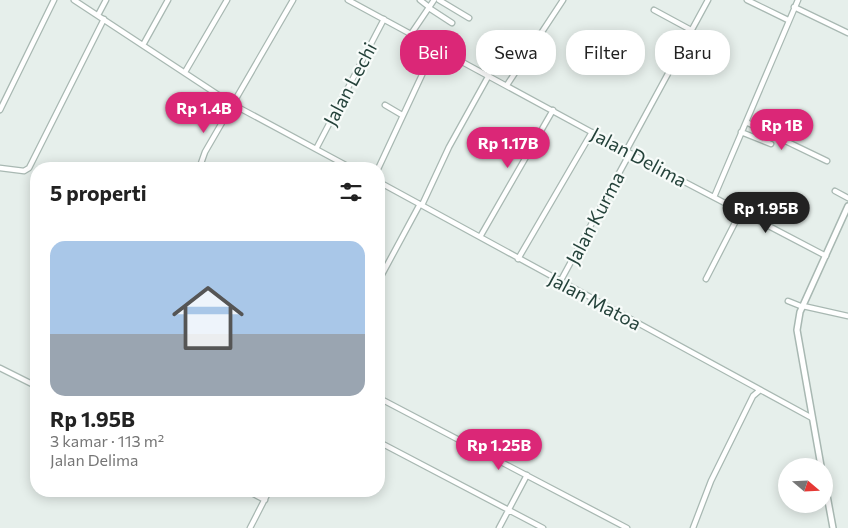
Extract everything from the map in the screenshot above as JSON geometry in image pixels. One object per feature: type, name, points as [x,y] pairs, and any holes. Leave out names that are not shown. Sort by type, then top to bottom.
[{"type":"street","points":[[0,110],[2,100],[54,0]]},
{"type":"street","points":[[74,0],[232,104],[340,162]]},
{"type":"street","points":[[98,15],[106,0]]},
{"type":"street","points":[[143,44],[168,0]]},
{"type":"street","points":[[184,72],[227,0]]},
{"type":"street","points":[[200,162],[293,0]]},
{"type":"street","name":"Jalan Delima","points":[[348,0],[404,30]]},
{"type":"street","points":[[420,0],[452,23]]},
{"type":"street","points":[[414,30],[434,0]]},
{"type":"street","points":[[439,0],[468,18]]},
{"type":"street","points":[[507,85],[563,0]]},
{"type":"street","name":"Jalan Kurma","points":[[691,30],[708,0]]},
{"type":"street","points":[[747,0],[788,20]]},
{"type":"street","points":[[714,197],[798,0]]},
{"type":"street","points":[[794,7],[848,34]]},
{"type":"street","points":[[654,10],[691,30]]},
{"type":"street","name":"Jalan Lechi","points":[[316,149],[384,19]]},
{"type":"street","points":[[32,162],[104,20]]},
{"type":"street","points":[[381,162],[421,75]]},
{"type":"street","points":[[385,269],[421,205],[487,75]]},
{"type":"street","name":"Jalan Delima","points":[[490,75],[628,152],[826,256]]},
{"type":"street","name":"Jalan Kurma","points":[[560,282],[668,75]]},
{"type":"street","points":[[385,105],[402,115]]},
{"type":"street","points":[[480,237],[553,110]]},
{"type":"street","points":[[746,122],[827,162]]},
{"type":"street","points":[[518,259],[592,132]]},
{"type":"street","points":[[741,132],[771,144]]},
{"type":"street","points":[[0,168],[24,171],[30,166]]},
{"type":"street","name":"Jalan Matoa","points":[[385,185],[812,418]]},
{"type":"street","points":[[835,191],[848,198]]},
{"type":"street","points":[[820,458],[797,337],[798,321],[848,206]]},
{"type":"street","points":[[706,279],[741,211]]},
{"type":"street","points":[[788,301],[848,316]]},
{"type":"street","points":[[0,368],[30,383]]},
{"type":"street","points":[[693,528],[714,475],[753,396],[760,390]]},
{"type":"street","points":[[385,401],[627,528]]},
{"type":"street","points":[[385,445],[543,528]]},
{"type":"street","points":[[500,528],[527,476]]},
{"type":"street","points":[[259,497],[265,500]]},
{"type":"street","points":[[250,528],[266,497]]},
{"type":"street","points":[[830,513],[833,528]]}]
